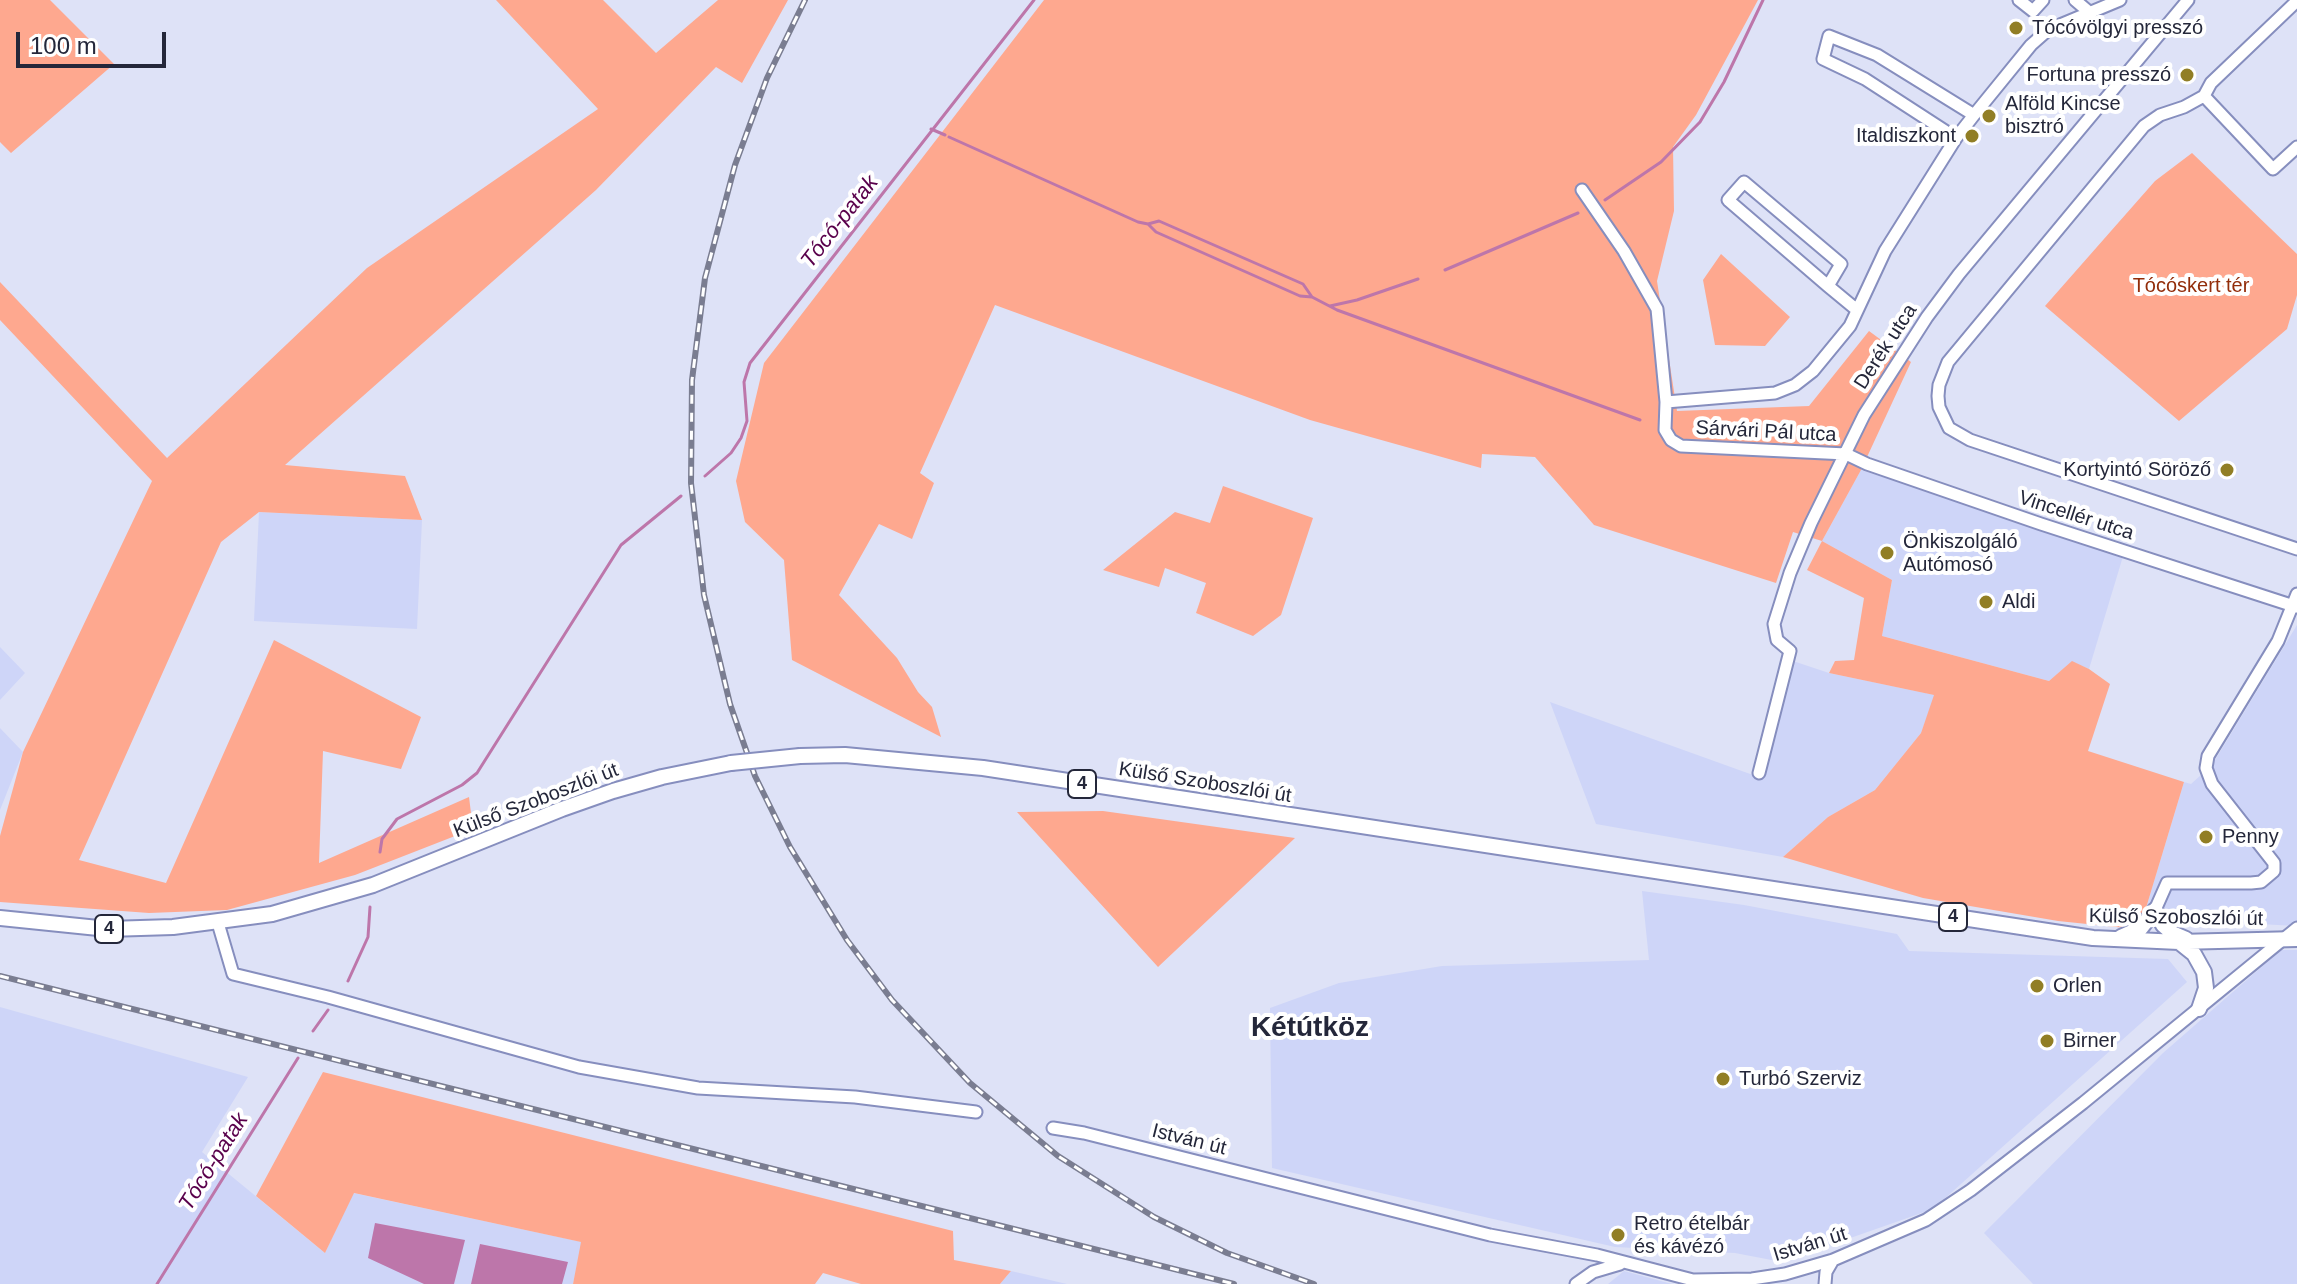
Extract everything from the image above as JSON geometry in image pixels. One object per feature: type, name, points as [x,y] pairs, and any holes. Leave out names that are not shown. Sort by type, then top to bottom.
[{"type":"main road","name":"Külső Szoboszlói út","points":[[0,918],[108,929],[218,923],[272,914],[387,880],[562,809],[662,777],[731,763],[845,755],[983,768],[2040,931],[2179,942],[2281,940]]},
{"type":"main road","points":[[2113,939],[2141,928],[2155,910],[2163,925],[2172,933],[2198,941]]},
{"type":"main road","name":"4","points":[[2281,940],[2297,939]]},
{"type":"main road","points":[[2179,942],[2194,954],[2204,972],[2206,988],[2199,1009]]},
{"type":"street","points":[[2019,0],[2033,11],[2043,0]]},
{"type":"street","points":[[2075,0],[2089,12]]},
{"type":"street","name":"Derék utca","points":[[1666,402],[1775,393],[1795,385],[1813,371],[1850,326],[1885,251],[1956,138],[2031,45],[2048,30],[2120,0]]},
{"type":"street","name":"Derék utca","points":[[1759,773],[1790,651],[1777,640],[1774,624],[1806,535],[1864,415],[1893,367],[1959,274],[2188,0]]},
{"type":"street","points":[[2295,1],[2211,83],[2204,96],[2273,169],[2297,147]]},
{"type":"street","points":[[1956,138],[1865,79],[1823,59],[1829,36],[1877,55],[1974,115]]},
{"type":"street","name":"Vincellér utca","points":[[2204,96],[2160,115],[2144,126],[1948,362],[1939,385],[1939,407],[1949,428],[1970,440],[2297,549]]},
{"type":"street","points":[[1828,286],[1841,264],[1744,182],[1728,200],[1828,286],[1857,310]]},
{"type":"street","name":"Sárvári Pál utca","points":[[1582,190],[1624,251],[1657,309],[1666,402],[1665,430],[1671,440],[1681,446],[1846,454]]},
{"type":"street","name":"Vincellér utca","points":[[1846,454],[2052,528],[2296,602]]},
{"type":"street","points":[[2155,910],[2167,883],[2261,882],[2274,871],[2274,863],[2212,784],[2206,768],[2208,756],[2278,641],[2296,602]]},
{"type":"street","points":[[218,923],[233,974],[328,997],[579,1067],[698,1088],[855,1097],[976,1112]]},
{"type":"street","name":"István út","points":[[1053,1128],[1084,1133],[1490,1235],[1597,1255],[1621,1264],[1698,1282],[1785,1274],[1833,1260],[1926,1220],[1971,1190],[2297,928]]},
{"type":"street","points":[[1825,1284],[1826,1272],[1833,1260]]},
{"type":"street","points":[[1576,1284],[1593,1272],[1621,1264]]},
{"type":"shaded area","points":[[1861,470],[2124,553],[2089,669],[2072,662],[2049,681],[1882,636],[1892,580],[1822,541]]},
{"type":"shaded area","points":[[259,512],[422,520],[417,629],[254,621]]},
{"type":"shaded area","points":[[2297,625],[2297,926],[2143,918],[2184,782],[2191,784],[2212,765]]},
{"type":"shaded area","points":[[0,647],[25,673],[0,700]]},
{"type":"shaded area","points":[[1790,660],[1829,673],[1935,695],[1921,733],[1875,790],[1828,817],[1783,857],[1596,824],[1550,702],[1753,775],[1764,770]]},
{"type":"shaded area","points":[[0,728],[23,752],[0,810]]},
{"type":"shaded area","points":[[1642,891],[1744,905],[1897,934],[1909,951],[2168,959],[2187,982],[1933,1209],[1782,1262],[1735,1253],[1615,1247],[1272,1168],[1270,1008],[1339,983],[1442,966],[1649,960]]},
{"type":"shaded area","points":[[2281,950],[2297,950],[2297,1284],[2033,1284],[1984,1233],[2163,1053]]},
{"type":"shaded area","points":[[0,1007],[248,1077],[202,1152],[325,1253],[353,1193],[582,1242],[573,1284],[0,1284]]},
{"type":"shaded area","points":[[375,1223],[465,1240],[454,1284],[424,1284],[368,1258]]},
{"type":"shaded area","points":[[480,1244],[568,1262],[562,1284],[471,1284]]},
{"type":"shaded area","points":[[1011,1271],[1067,1284],[1000,1284]]},
{"type":"shaded area","points":[[1624,1271],[1672,1284],[1608,1284]]},
{"type":"green space","points":[[0,0],[50,0],[114,64],[11,153],[0,142]]},
{"type":"green space","points":[[496,0],[603,0],[656,53],[718,0],[788,0],[742,83],[716,67],[596,190],[285,465],[405,476],[422,520],[259,512],[221,542],[79,860],[166,883],[274,640],[421,717],[401,769],[323,751],[319,863],[469,797],[473,829],[355,875],[227,910],[149,913],[0,902],[0,836],[23,752],[152,481],[0,320],[0,282],[167,458],[367,268],[598,109]]},
{"type":"green space","points":[[1044,0],[1758,0],[1696,115],[1673,147],[1674,211],[1657,281],[1677,411],[1809,406],[1869,331],[1911,362],[1861,470],[1822,541],[1793,532],[1776,583],[1594,525],[1535,457],[1482,454],[1481,468],[1310,420],[995,305],[920,473],[934,483],[912,539],[879,524],[839,595],[897,658],[918,692],[932,707],[941,737],[792,660],[784,560],[745,522],[736,481],[764,363]]},
{"type":"green space","name":"Tócóskert tér","points":[[2192,153],[2297,254],[2297,295],[2287,329],[2179,421],[2045,306],[2155,181]]},
{"type":"green space","points":[[1721,254],[1790,317],[1765,346],[1715,345],[1703,280]]},
{"type":"green space","points":[[1223,486],[1313,518],[1281,615],[1253,636],[1196,613],[1206,583],[1165,568],[1159,587],[1103,570],[1175,512],[1210,523]]},
{"type":"green space","points":[[1822,541],[1892,580],[1882,636],[2049,681],[2072,661],[2110,684],[2088,751],[2184,782],[2143,918],[2126,928],[2058,921],[1923,898],[1783,857],[1828,817],[1875,790],[1921,733],[1934,695],[1829,673],[1835,661],[1854,660],[1864,598],[1807,570]]},
{"type":"green space","points":[[1103,811],[1295,838],[1158,967],[1017,812]]},
{"type":"green space","points":[[323,1072],[953,1231],[954,1260],[1011,1271],[1000,1284],[861,1284],[823,1273],[815,1284],[573,1284],[581,1242],[354,1193],[325,1253],[256,1196]]},
{"type":"waterway","name":"Tócó-patak","points":[[705,476],[731,453],[741,438],[747,421],[744,382],[750,363],[1034,0]]},
{"type":"waterway","points":[[1605,200],[1661,162],[1700,122],[1724,82],[1763,0]]},
{"type":"waterway","points":[[931,129],[945,135]]},
{"type":"waterway","points":[[949,137],[1148,224],[1156,232],[1300,296],[1312,297],[1337,310],[1640,420]]},
{"type":"waterway","points":[[1445,270],[1578,213]]},
{"type":"waterway","points":[[1148,224],[1159,221],[1303,284],[1312,297]]},
{"type":"waterway","points":[[1330,306],[1418,279]]},
{"type":"waterway","name":"Tócó-patak","points":[[380,852],[382,839],[397,819],[462,785],[477,773],[621,545],[681,496]]},
{"type":"waterway","name":"Tócó-patak","points":[[348,981],[368,937],[370,907]]},
{"type":"waterway","name":"Tócó-patak","points":[[313,1031],[328,1010]]},
{"type":"waterway","name":"Tócó-patak","points":[[157,1284],[298,1058]]},
{"type":"railway","points":[[805,0],[767,78],[735,165],[705,278],[692,380],[691,483],[704,595],[730,704],[755,776],[790,847],[847,940],[892,1000],[970,1083],[1058,1156],[1154,1217],[1227,1253],[1314,1284]]},
{"type":"railway","points":[[0,976],[1234,1284]]},
{"type":"place","name":"Tócóvölgyi presszó","points":[[2016,28]]},
{"type":"place","name":"Fortuna presszó","points":[[2187,75]]},
{"type":"place","name":"Alföld Kincse bisztró","points":[[1989,116]]},
{"type":"place","name":"Italdiszkont","points":[[1972,136]]},
{"type":"place","name":"Kortyintó Söröző","points":[[2227,470]]},
{"type":"place","name":"Önkiszolgáló Autómosó","points":[[1887,553]]},
{"type":"place","name":"Aldi","points":[[1986,602]]},
{"type":"place","name":"Penny","points":[[2206,837]]},
{"type":"place","name":"Orlen","points":[[2037,986]]},
{"type":"place","name":"Birner","points":[[2047,1041]]},
{"type":"place","name":"Turbó Szerviz","points":[[1723,1079]]},
{"type":"place","name":"Retro ételbár és kávézó","points":[[1618,1235]]},
{"type":"district","name":"Kétútköz","points":[[1310,1028]]}]
